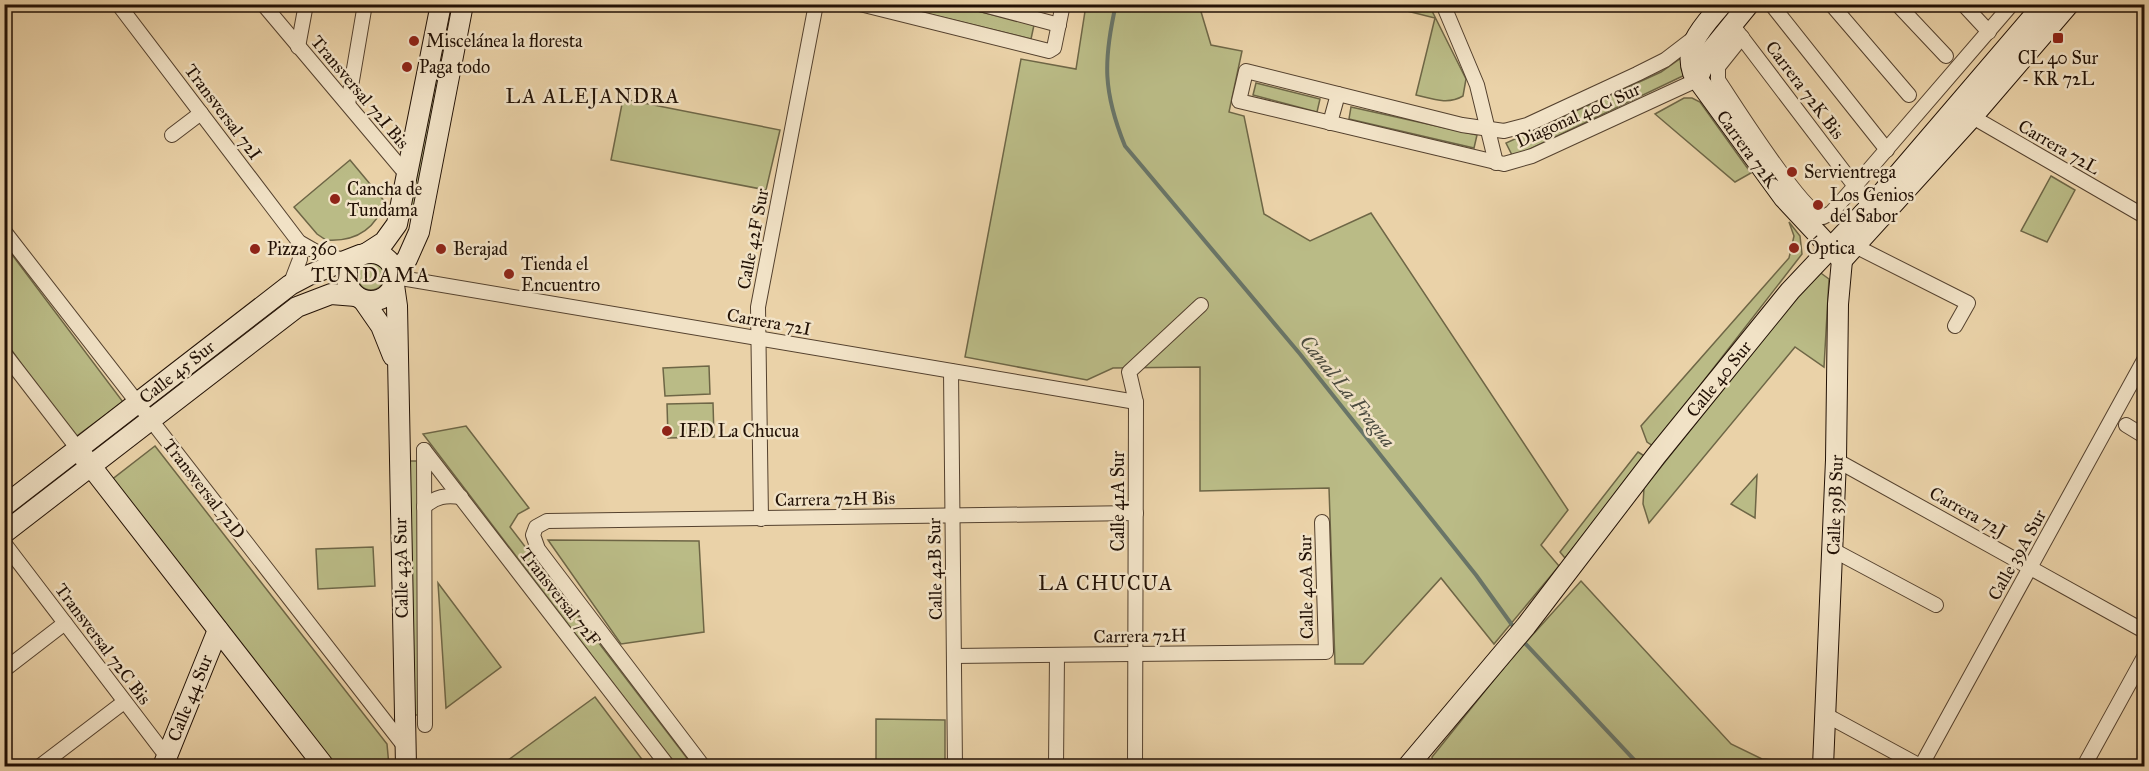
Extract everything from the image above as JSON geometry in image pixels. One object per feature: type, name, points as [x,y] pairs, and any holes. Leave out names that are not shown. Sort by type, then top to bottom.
[{"type":"street","name":"Transversal 72I","points":[[118,4],[299,242],[320,254],[358,256]]},
{"type":"street","name":"Transversal 72I Bis","points":[[263,4],[407,175]]},
{"type":"street","points":[[298,47],[306,4]]},
{"type":"street","points":[[348,104],[365,4]]},
{"type":"street","name":"Calle 45 Sur","points":[[4,506],[290,285],[358,256],[384,242],[397,224],[441,4]]},
{"type":"street","points":[[394,278],[388,260],[375,253],[358,256],[353,260],[346,274],[350,290],[359,298],[378,300],[385,297],[407,259],[419,232],[463,4]]},
{"type":"street","name":"Calle 42F Sur","points":[[761,519],[758,306],[816,4]]},
{"type":"street","points":[[860,4],[1053,51],[1063,4]]},
{"type":"street","points":[[980,4],[1059,25]]},
{"type":"street","points":[[1443,4],[1477,85],[1496,163]]},
{"type":"street","points":[[1695,38],[1722,4]]},
{"type":"street","points":[[1697,80],[1709,53],[1737,31],[1749,4]]},
{"type":"street","points":[[1831,4],[1910,95]]},
{"type":"street","points":[[1897,4],[1946,57]]},
{"type":"street","points":[[1963,4],[1989,32]]},
{"type":"street","points":[[1855,186],[2012,4]]},
{"type":"street","name":"Calle 40 Sur","points":[[1408,766],[1526,626],[1686,419],[1790,291],[1853,248],[1964,112],[2044,4]]},
{"type":"street","name":"Calle 40 Sur","points":[[1853,248],[1870,206],[2069,4]]},
{"type":"street","points":[[1771,5],[1887,150]]},
{"type":"street","name":"Carrera 72K","points":[[1737,31],[1716,73],[1725,105],[1784,198],[1853,248],[1968,303],[1956,326]]},
{"type":"street","name":"Carrera 72K Bis","points":[[1737,31],[1870,206]]},
{"type":"street","name":"Diagonal 40C Sur","points":[[1695,38],[1665,60],[1527,126],[1504,131],[1489,130],[1246,71],[1239,101],[1496,163],[1521,160],[1697,80]]},
{"type":"street","name":"Carrera 72K","points":[[1695,38],[1689,57],[1697,80],[1725,105],[1820,216],[1828,216],[1855,186]]},
{"type":"street","points":[[1330,123],[1338,94]]},
{"type":"street","name":"Carrera 72L","points":[[1964,112],[2145,216]]},
{"type":"street","points":[[172,135],[201,113]]},
{"type":"street","name":"Transversal 72D","points":[[4,231],[151,420],[406,757]]},
{"type":"street","points":[[290,285],[300,259],[299,242]]},
{"type":"street","name":"Calle 39B Sur","points":[[1823,766],[1836,460],[1838,297],[1853,248]]},
{"type":"street","name":"Carrera 72I","points":[[394,278],[1136,402]]},
{"type":"street","name":"Calle 43A Sur","points":[[394,278],[398,315],[396,370],[406,757]]},
{"type":"street","name":"Calle 45 Sur","points":[[4,533],[297,307],[322,296],[341,294],[359,298]]},
{"type":"street","name":"Calle 43A Sur","points":[[359,298],[388,340],[396,370]]},
{"type":"street","name":"Calle 41A Sur","points":[[1135,766],[1136,402],[1129,372],[1201,305]]},
{"type":"street","points":[[4,353],[324,766]]},
{"type":"street","name":"Calle 39A Sur","points":[[1921,766],[2145,360]]},
{"type":"street","name":"Calle 42B Sur","points":[[951,371],[955,766]]},
{"type":"street","points":[[2126,425],[2145,436]]},
{"type":"street","name":"Calle 43A Sur","points":[[424,450],[425,725]]},
{"type":"street","name":"Transversal 72F","points":[[424,450],[668,766]]},
{"type":"street","name":"Carrera 72J","points":[[1836,460],[2145,631]]},
{"type":"street","points":[[424,507],[443,496],[461,498]]},
{"type":"street","name":"Carrera 72H Bis","points":[[536,527],[547,521],[1136,513]]},
{"type":"street","name":"Calle 40A Sur","points":[[1323,522],[1326,652]]},
{"type":"street","name":"Transversal 72F","points":[[536,527],[533,535],[538,549],[703,766]]},
{"type":"street","name":"Transversal 72C Bis","points":[[4,543],[168,763]]},
{"type":"street","points":[[1833,550],[1936,605]]},
{"type":"street","points":[[402,581],[425,581]]},
{"type":"street","points":[[4,670],[65,623]]},
{"type":"street","name":"Calle 44 Sur","points":[[168,763],[218,630]]},
{"type":"street","name":"Carrera 72H","points":[[954,656],[1326,652]]},
{"type":"street","points":[[1056,766],[1057,655]]},
{"type":"street","points":[[2084,766],[2145,657]]},
{"type":"street","points":[[40,766],[124,702]]},
{"type":"street","points":[[1826,715],[1921,766]]},
{"type":"green space","points":[[447,5],[456,5],[416,220],[408,218]]},
{"type":"green space","points":[[892,5],[953,5],[1034,25],[1031,39]]},
{"type":"green space","points":[[1086,5],[1199,5],[1211,45],[1242,51],[1229,112],[1244,116],[1264,214],[1310,241],[1371,213],[1568,510],[1541,545],[1559,566],[1494,644],[1441,578],[1363,664],[1335,664],[1329,488],[1200,491],[1200,367],[1113,368],[1087,380],[965,357],[1021,59],[1076,69]]},
{"type":"green space","points":[[1383,5],[1429,5],[1466,79],[1463,96],[1446,101],[1416,95],[1435,18]]},
{"type":"green space","points":[[1684,56],[1687,74],[1513,157],[1506,143],[1661,72]]},
{"type":"green space","points":[[1256,83],[1320,99],[1317,112],[1253,95]]},
{"type":"green space","points":[[1684,98],[1692,98],[1700,102],[1751,173],[1735,182],[1655,114]]},
{"type":"green space","points":[[623,99],[780,130],[766,190],[611,160]]},
{"type":"green space","points":[[1351,107],[1477,135],[1474,148],[1349,119]]},
{"type":"green space","points":[[350,160],[385,202],[376,220],[363,232],[346,239],[326,240],[317,234],[294,207]]},
{"type":"green space","points":[[2051,176],[2075,190],[2047,242],[2021,231]]},
{"type":"green space","points":[[1789,222],[1800,236],[1802,254],[1653,446],[1647,442],[1641,426],[1789,258],[1794,236]]},
{"type":"green space","points":[[4,244],[123,402],[74,438],[5,341]]},
{"type":"green space","points":[[371,262],[381,266],[385,276],[381,286],[371,290],[361,286],[357,276],[361,266]]},
{"type":"green space","points":[[1818,271],[1829,279],[1824,367],[1795,347],[1649,523],[1643,504],[1644,488]]},
{"type":"green space","points":[[709,366],[710,394],[665,396],[663,368]]},
{"type":"green space","points":[[713,403],[714,437],[668,438],[667,404]]},
{"type":"green space","points":[[466,426],[529,508],[518,514],[510,527],[693,766],[676,766],[423,434]]},
{"type":"green space","points":[[155,446],[387,744],[389,766],[333,766],[110,481]]},
{"type":"green space","points":[[1638,452],[1646,457],[1565,558],[1560,552]]},
{"type":"green space","points":[[405,461],[418,461],[422,715],[409,715]]},
{"type":"green space","points":[[1757,475],[1755,518],[1731,504]]},
{"type":"green space","points":[[548,540],[699,541],[704,632],[621,644]]},
{"type":"green space","points":[[373,547],[375,586],[318,589],[316,549]]},
{"type":"green space","points":[[1581,581],[1731,744],[1762,759],[1809,763],[1809,766],[1433,766],[1432,757],[1509,661]]},
{"type":"green space","points":[[438,583],[501,667],[446,708]]},
{"type":"green space","points":[[595,697],[647,766],[500,766]]},
{"type":"green space","points":[[876,719],[945,720],[945,766],[876,766]]},
{"type":"waterway","name":"Canal La Fragua","points":[[1116,4],[1109,43],[1107,76],[1112,109],[1125,146],[1300,354],[1476,575],[1515,629]]},
{"type":"waterway","name":"Canal La Fragua","points":[[1522,640],[1640,766]]},
{"type":"place","name":"CL 40 Sur - KR 72L","points":[[2058,38]]},
{"type":"place","name":"Miscelánea la floresta","points":[[414,41]]},
{"type":"place","name":"Paga todo","points":[[407,67]]},
{"type":"place","name":"Servientrega","points":[[1792,172]]},
{"type":"place","name":"Cancha de Tundama","points":[[335,199]]},
{"type":"place","name":"Los Genios del Sabor","points":[[1818,205]]},
{"type":"place","name":"Óptica","points":[[1794,248]]},
{"type":"place","name":"Pizza 360","points":[[255,249]]},
{"type":"place","name":"Berajad","points":[[441,249]]},
{"type":"place","name":"Tienda el Encuentro","points":[[509,274]]},
{"type":"place","name":"IED La Chucua","points":[[667,431]]},
{"type":"district","name":"LA ALEJANDRA","points":[[593,96]]},
{"type":"district","name":"TUNDAMA","points":[[371,275]]},
{"type":"district","name":"LA CHUCUA","points":[[1106,583]]}]
